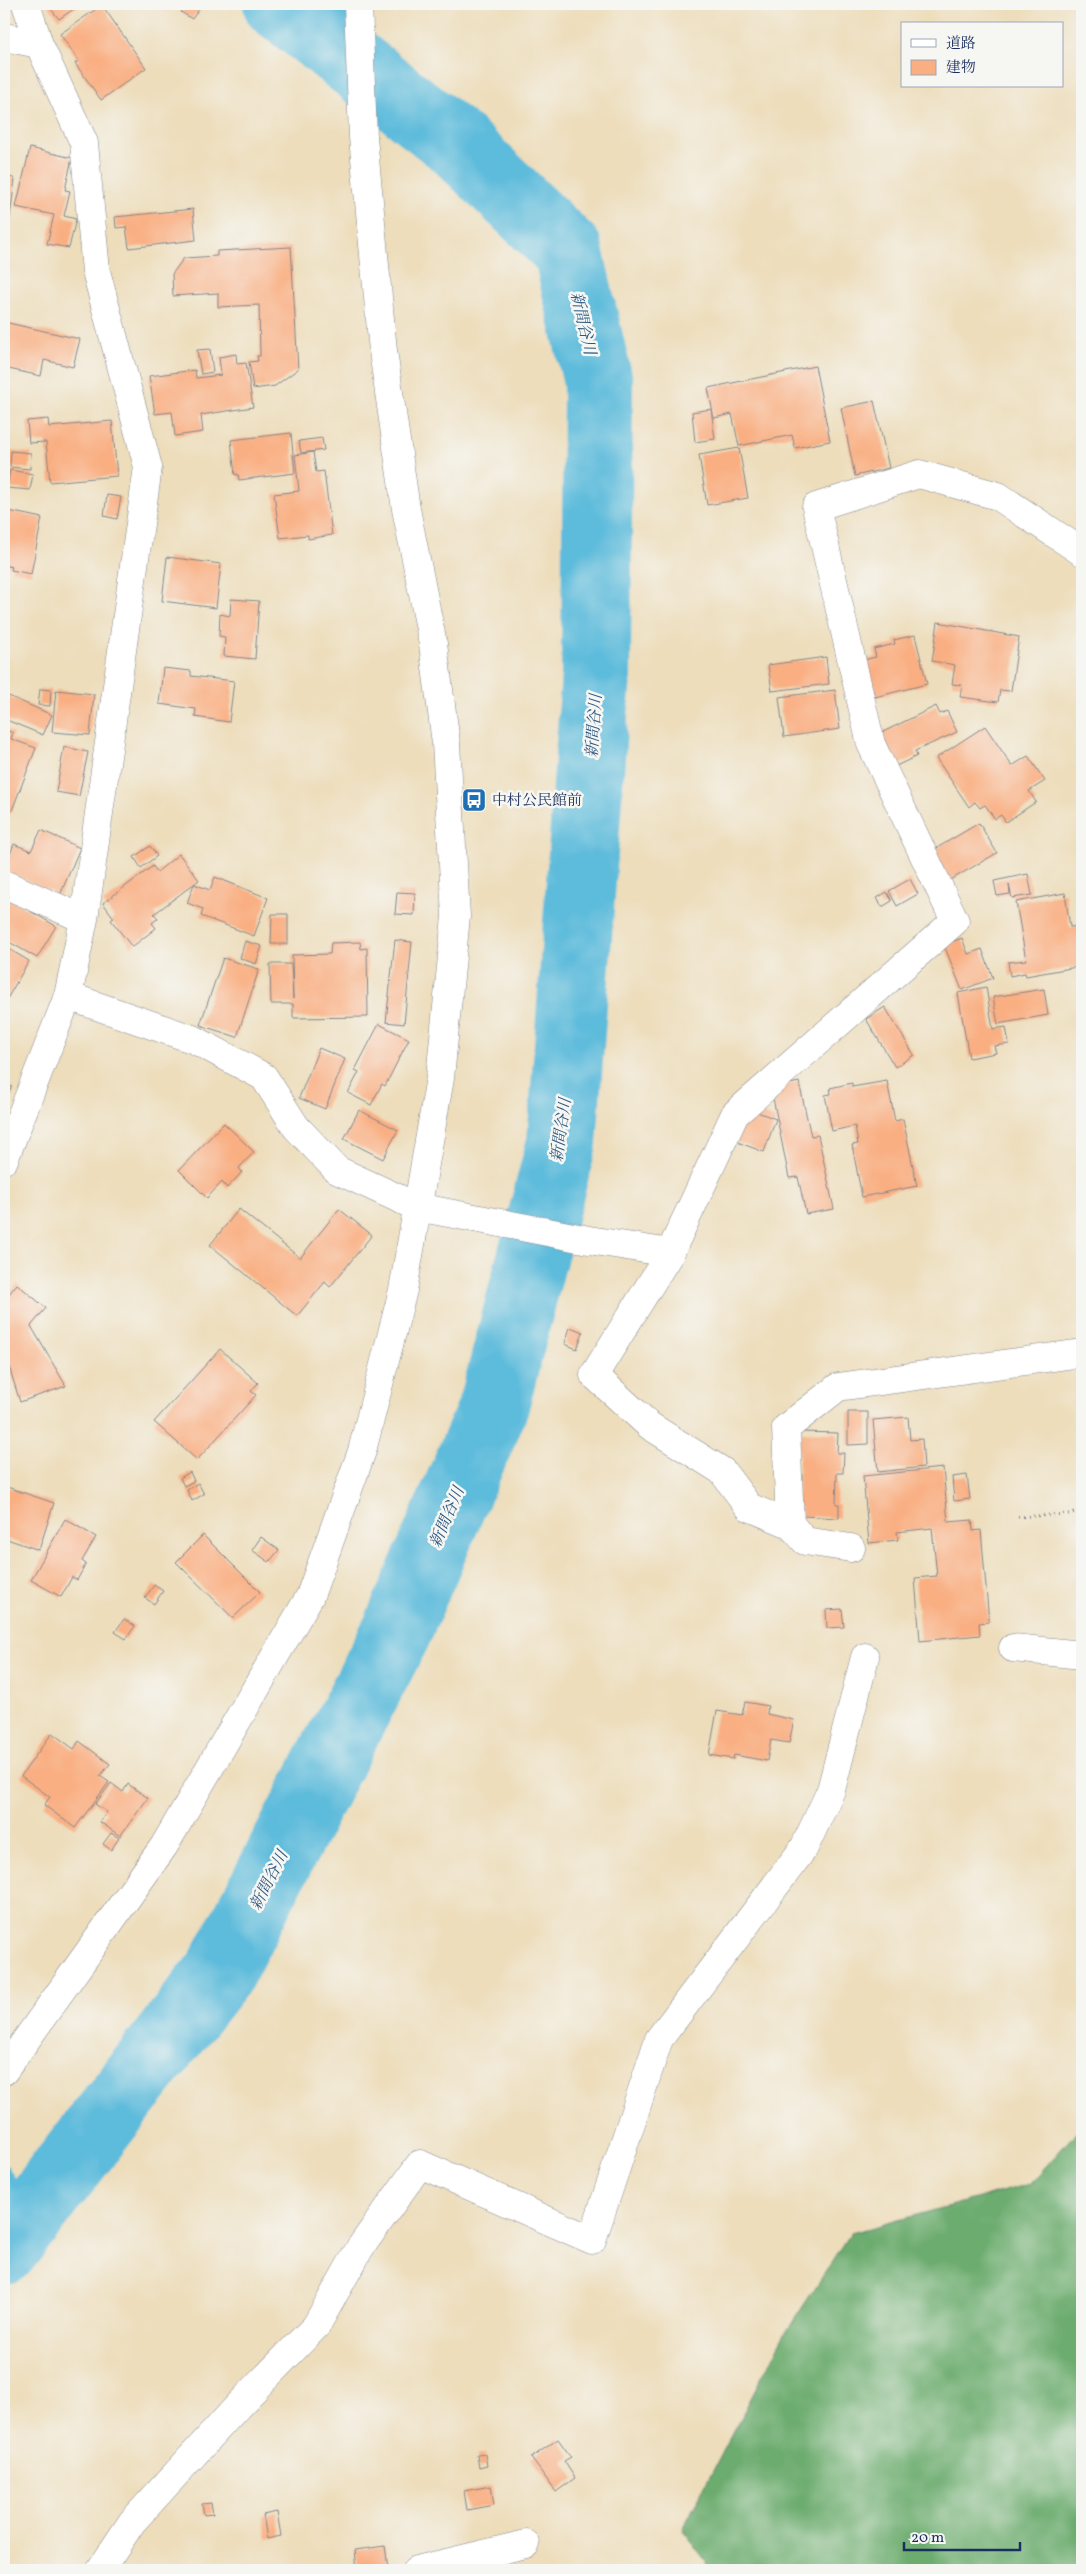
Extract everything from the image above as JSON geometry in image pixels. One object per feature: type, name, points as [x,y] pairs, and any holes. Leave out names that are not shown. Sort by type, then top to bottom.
[{"type":"street","points":[[4,1160],[68,996],[84,919],[148,466],[96,271],[84,143],[39,44],[26,4]]},
{"type":"street","points":[[4,2071],[164,1846],[310,1596],[362,1451],[403,1290],[440,1078],[456,916],[446,743],[432,644],[406,509],[383,351],[363,137],[358,4]]},
{"type":"street","points":[[4,37],[39,44]]},
{"type":"street","points":[[851,1548],[805,1541],[790,1524],[749,1507],[722,1471],[650,1426],[594,1375],[670,1253],[734,1114],[955,921],[871,744],[816,507],[919,474],[998,496],[1082,552]]},
{"type":"street","points":[[4,884],[84,919]]},
{"type":"street","points":[[68,996],[195,1040],[264,1077],[296,1127],[337,1170],[417,1207],[589,1240],[670,1253]]},
{"type":"street","points":[[790,1524],[786,1428],[838,1387],[1082,1353]]},
{"type":"street","points":[[1013,1648],[1082,1655]]},
{"type":"street","points":[[100,2570],[132,2522],[239,2405],[316,2326],[360,2248],[420,2164],[592,2240],[659,2039],[804,1848],[830,1790],[864,1657]]},
{"type":"street","points":[[416,2570],[526,2544],[511,2570]]},
{"type":"path","points":[[1018,1517],[1082,1513]]},
{"type":"green space","points":[[1082,2126],[1082,2570],[713,2570],[682,2530],[783,2337],[851,2233],[1030,2184]]},
{"type":"building","points":[[47,4],[81,4],[59,19]]},
{"type":"building","points":[[187,4],[193,4],[200,8],[192,19],[181,12]]},
{"type":"building","points":[[102,5],[146,68],[101,100],[75,63],[79,61],[60,34]]},
{"type":"building","points":[[30,148],[72,158],[65,190],[70,191],[64,216],[76,219],[69,248],[47,244],[54,215],[16,207]]},
{"type":"building","points":[[4,174],[15,179],[10,217],[5,228]]},
{"type":"building","points":[[193,209],[196,240],[129,248],[126,227],[116,228],[115,217]]},
{"type":"building","points":[[291,247],[298,369],[275,386],[253,389],[249,362],[258,361],[257,356],[260,356],[259,305],[218,307],[218,293],[173,296],[172,274],[184,258],[217,256],[217,251]]},
{"type":"building","points":[[4,322],[80,339],[73,367],[44,360],[41,376],[4,368]]},
{"type":"building","points":[[210,349],[213,372],[201,374],[197,350]]},
{"type":"building","points":[[236,354],[237,364],[246,363],[253,407],[201,415],[203,432],[175,436],[172,412],[155,414],[149,376],[195,370],[196,378],[221,375],[219,357]]},
{"type":"building","points":[[815,366],[830,441],[795,448],[792,435],[739,446],[732,414],[714,418],[708,388]]},
{"type":"building","points":[[874,401],[889,468],[855,476],[841,408]]},
{"type":"building","points":[[711,409],[715,439],[695,442],[692,412]]},
{"type":"building","points":[[48,419],[49,427],[112,421],[117,476],[50,482],[46,442],[29,443],[27,421]]},
{"type":"building","points":[[291,433],[295,473],[239,480],[238,474],[235,475],[231,440]]},
{"type":"building","points":[[322,438],[324,450],[301,453],[299,441]]},
{"type":"building","points":[[739,448],[748,498],[707,505],[699,455]]},
{"type":"building","points":[[11,451],[31,453],[30,469],[10,467]]},
{"type":"building","points":[[313,452],[316,472],[324,471],[332,535],[308,539],[308,535],[280,538],[274,494],[299,491],[295,455]]},
{"type":"building","points":[[10,470],[33,474],[30,490],[7,488]]},
{"type":"building","points":[[107,495],[121,497],[117,519],[104,516]]},
{"type":"building","points":[[4,510],[42,518],[31,574],[11,570],[12,567],[4,565]]},
{"type":"building","points":[[167,557],[221,564],[216,608],[162,601]]},
{"type":"building","points":[[231,599],[259,601],[255,659],[224,656],[225,637],[219,636],[220,614],[230,616]]},
{"type":"building","points":[[938,622],[1019,637],[1011,691],[1000,690],[998,702],[960,697],[962,685],[952,684],[955,665],[932,661]]},
{"type":"building","points":[[915,635],[927,684],[875,697],[872,687],[862,690],[855,662],[876,657],[874,649],[895,644],[894,640]]},
{"type":"building","points":[[826,657],[829,684],[772,691],[768,665]]},
{"type":"building","points":[[163,668],[191,671],[191,676],[234,681],[229,722],[195,717],[196,709],[159,704]]},
{"type":"building","points":[[40,689],[51,690],[50,706],[38,705]]},
{"type":"building","points":[[56,690],[94,694],[90,735],[52,732]]},
{"type":"building","points":[[835,690],[840,729],[784,737],[779,697]]},
{"type":"building","points":[[4,694],[52,715],[43,735],[4,719]]},
{"type":"building","points":[[936,706],[940,714],[947,711],[957,732],[915,751],[917,756],[896,766],[881,733]]},
{"type":"building","points":[[985,726],[1012,766],[1028,756],[1045,781],[1029,791],[1036,802],[1006,822],[1001,815],[995,819],[985,805],[980,808],[975,802],[969,807],[936,758]]},
{"type":"building","points":[[4,729],[13,733],[11,739],[36,748],[11,813],[4,810]]},
{"type":"building","points":[[64,747],[88,752],[79,796],[56,792]]},
{"type":"building","points":[[979,823],[997,853],[947,882],[930,852]]},
{"type":"building","points":[[41,830],[80,848],[60,895],[4,870],[14,844],[31,851]]},
{"type":"building","points":[[150,846],[157,856],[141,868],[134,857]]},
{"type":"building","points":[[179,854],[199,880],[154,914],[158,918],[152,923],[156,928],[132,947],[111,920],[114,918],[103,903],[153,866],[157,872]]},
{"type":"building","points":[[1028,874],[1032,895],[1012,898],[1009,885],[1010,894],[997,896],[994,881]]},
{"type":"building","points":[[215,877],[268,898],[254,936],[201,916],[203,909],[187,903],[194,884],[210,890]]},
{"type":"building","points":[[910,879],[918,894],[897,906],[889,891]]},
{"type":"building","points":[[397,892],[415,893],[414,915],[395,914]]},
{"type":"building","points":[[887,892],[892,901],[882,907],[877,898]]},
{"type":"building","points":[[1065,893],[1070,927],[1082,926],[1082,966],[1026,976],[1025,973],[1010,976],[1008,962],[1026,960],[1016,902]]},
{"type":"building","points":[[6,897],[56,926],[37,958],[4,939],[4,902]]},
{"type":"building","points":[[272,914],[288,914],[288,944],[271,944]]},
{"type":"building","points":[[962,938],[968,954],[982,949],[993,978],[962,990],[944,945]]},
{"type":"building","points":[[395,940],[412,942],[404,1024],[386,1022]]},
{"type":"building","points":[[245,941],[262,946],[256,964],[240,958]]},
{"type":"building","points":[[360,942],[361,949],[367,948],[368,1017],[293,1018],[293,1004],[271,1004],[270,964],[291,964],[293,999],[292,955],[330,954],[331,943]]},
{"type":"building","points":[[4,946],[29,961],[4,1004]]},
{"type":"building","points":[[223,958],[259,969],[237,1037],[200,1025]]},
{"type":"building","points":[[986,987],[993,1029],[1006,1027],[1009,1044],[994,1046],[996,1053],[969,1058],[958,993]]},
{"type":"building","points":[[1044,989],[1048,1015],[998,1024],[993,997]]},
{"type":"building","points":[[885,1007],[914,1055],[895,1067],[866,1019]]},
{"type":"building","points":[[379,1024],[409,1039],[385,1086],[382,1084],[371,1105],[348,1093],[359,1072],[355,1070]]},
{"type":"building","points":[[319,1048],[345,1059],[325,1109],[299,1098]]},
{"type":"building","points":[[887,1081],[895,1121],[903,1119],[917,1186],[862,1197],[852,1145],[858,1144],[855,1126],[832,1131],[825,1095],[831,1094],[830,1088],[852,1083],[852,1087]]},
{"type":"building","points":[[799,1082],[811,1136],[818,1135],[834,1209],[806,1214],[798,1177],[789,1178],[771,1088]]},
{"type":"building","points":[[4,1083],[12,1087],[4,1102]]},
{"type":"building","points":[[744,1107],[776,1119],[764,1152],[732,1140]]},
{"type":"building","points":[[359,1110],[398,1130],[383,1159],[344,1139]]},
{"type":"building","points":[[224,1123],[254,1152],[239,1168],[242,1172],[227,1188],[222,1182],[207,1198],[179,1170]]},
{"type":"building","points":[[239,1209],[300,1258],[339,1209],[372,1235],[330,1287],[325,1282],[297,1316],[210,1245]]},
{"type":"building","points":[[17,1284],[46,1308],[31,1326],[66,1386],[20,1402],[4,1350],[4,1300]]},
{"type":"building","points":[[570,1327],[583,1332],[577,1349],[565,1344]]},
{"type":"building","points":[[220,1349],[258,1383],[251,1391],[256,1395],[197,1460],[154,1422]]},
{"type":"building","points":[[848,1412],[868,1412],[868,1444],[848,1445]]},
{"type":"building","points":[[908,1417],[910,1440],[922,1439],[924,1467],[878,1472],[873,1420]]},
{"type":"building","points":[[800,1432],[838,1433],[837,1453],[844,1453],[843,1473],[837,1473],[836,1504],[839,1504],[839,1518],[802,1516],[797,1499]]},
{"type":"building","points":[[943,1468],[948,1522],[972,1520],[973,1531],[981,1530],[989,1622],[979,1623],[980,1635],[920,1641],[915,1578],[937,1576],[932,1528],[897,1532],[898,1540],[869,1543],[863,1476]]},
{"type":"building","points":[[190,1472],[194,1481],[184,1486],[180,1478]]},
{"type":"building","points":[[967,1475],[970,1499],[954,1501],[952,1477]]},
{"type":"building","points":[[198,1483],[204,1494],[192,1501],[187,1490]]},
{"type":"building","points":[[4,1486],[54,1503],[39,1550],[4,1538]]},
{"type":"building","points":[[65,1519],[96,1537],[82,1561],[86,1564],[77,1580],[72,1577],[61,1597],[31,1580]]},
{"type":"building","points":[[203,1535],[260,1592],[233,1618],[176,1562]]},
{"type":"building","points":[[261,1537],[279,1550],[269,1562],[252,1550]]},
{"type":"building","points":[[154,1585],[163,1591],[154,1604],[145,1598]]},
{"type":"building","points":[[842,1609],[844,1627],[827,1628],[826,1610]]},
{"type":"building","points":[[124,1619],[135,1626],[126,1639],[115,1632]]},
{"type":"building","points":[[745,1702],[768,1706],[767,1714],[794,1720],[789,1743],[771,1740],[767,1761],[734,1755],[733,1759],[709,1755],[717,1711],[742,1715]]},
{"type":"building","points":[[52,1733],[74,1749],[79,1741],[110,1764],[100,1776],[109,1782],[75,1828],[44,1805],[50,1797],[21,1776]]},
{"type":"building","points":[[111,1783],[123,1792],[128,1784],[148,1798],[120,1836],[100,1822],[107,1812],[95,1804]]},
{"type":"building","points":[[111,1833],[119,1838],[111,1850],[103,1844]]},
{"type":"building","points":[[558,2439],[571,2457],[564,2461],[575,2478],[556,2492],[531,2458]]},
{"type":"building","points":[[485,2454],[487,2466],[479,2468],[477,2455]]},
{"type":"building","points":[[491,2486],[494,2505],[467,2510],[464,2491]]},
{"type":"building","points":[[211,2503],[213,2514],[204,2515],[202,2504]]},
{"type":"building","points":[[277,2512],[281,2536],[267,2539],[263,2515]]},
{"type":"building","points":[[385,2546],[388,2568],[357,2570],[355,2550]]},
{"type":"waterway","name":"新間谷川","points":[[4,2249],[221,1970],[396,1633],[494,1405],[562,1142],[596,675],[598,382],[568,251],[457,144],[278,4]]},
{"type":"waterway","points":[[4,2170],[31,2216]]},
{"type":"place","name":"中村公民館前","points":[[474,800]]}]
